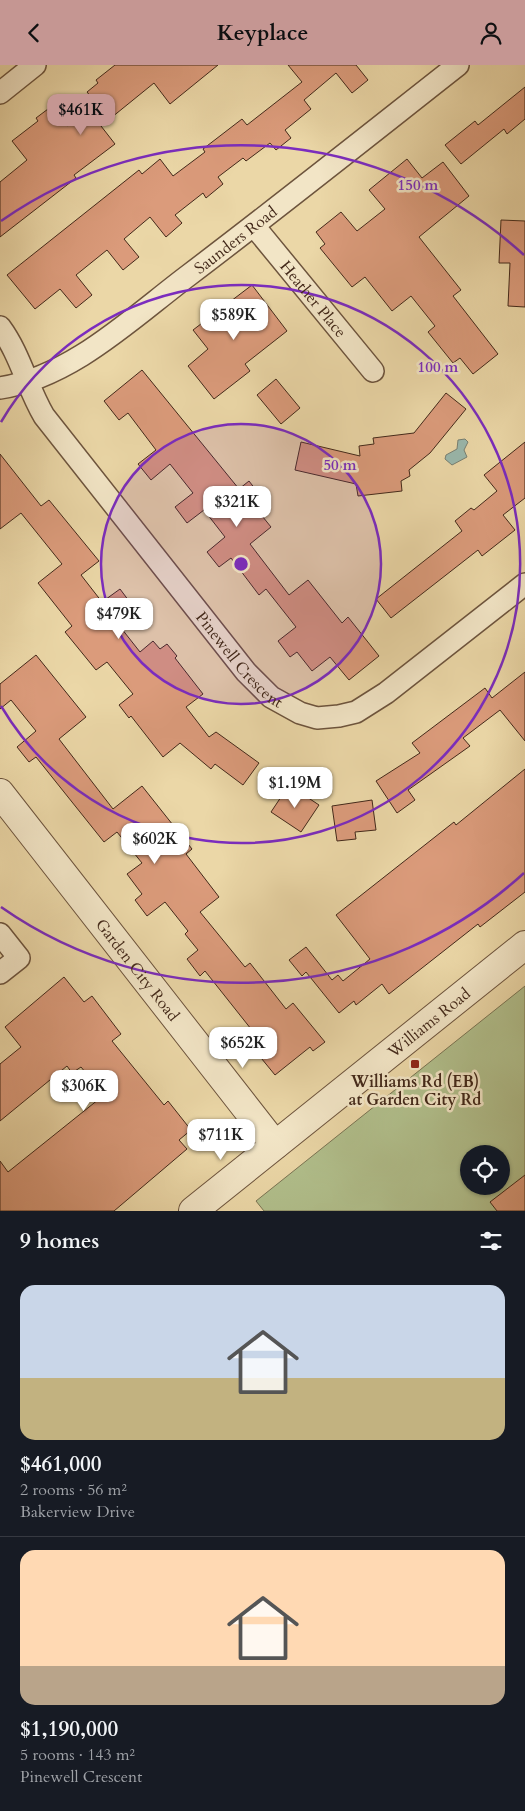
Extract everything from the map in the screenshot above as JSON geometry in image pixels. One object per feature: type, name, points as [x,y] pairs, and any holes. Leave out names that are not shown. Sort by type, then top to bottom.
[{"type":"street","points":[[0,93],[35,65]]},
{"type":"street","name":"Saunders Road","points":[[0,388],[27,383],[66,366],[84,354],[254,226],[458,65]]},
{"type":"street","name":"Heather Place","points":[[254,226],[373,371]]},
{"type":"street","name":"Pinewell Crescent","points":[[0,327],[13,345],[27,383],[44,416],[246,672],[271,697],[300,713],[317,718],[356,712],[368,705],[525,584]]},
{"type":"street","name":"Garden City Road","points":[[0,793],[275,1145]]},
{"type":"street","points":[[0,934],[19,958],[0,973]]},
{"type":"street","name":"Williams Road","points":[[193,1211],[525,945]]},
{"type":"green space","points":[[525,986],[525,1211],[264,1211],[256,1201]]},
{"type":"water","points":[[465,439],[468,442],[464,450],[467,457],[452,465],[445,459],[446,455],[457,449],[458,440]]},
{"type":"building","points":[[115,65],[218,65],[170,104],[154,83],[101,126],[115,144],[74,175],[76,178],[0,237],[0,182],[27,160],[12,141],[38,121],[36,118],[52,106],[67,126],[96,103],[87,92],[98,83],[96,80]]},
{"type":"building","points":[[288,65],[356,65],[368,80],[352,93],[336,73],[304,100],[311,109],[285,130],[291,138],[276,150],[270,143],[246,161],[243,158],[218,177],[223,184],[206,198],[203,193],[175,215],[182,223],[166,237],[150,217],[124,239],[139,257],[123,270],[107,250],[76,275],[92,295],[76,308],[60,289],[35,309],[7,275],[139,170],[142,174],[160,159],[173,176],[205,152],[203,149],[242,119],[247,125],[302,82]]},
{"type":"building","points":[[525,87],[525,119],[507,134],[504,129],[461,164],[445,145],[475,121],[478,125]]},
{"type":"building","points":[[407,159],[422,178],[443,162],[469,196],[419,237],[461,290],[453,296],[498,354],[473,374],[460,358],[453,363],[428,332],[435,326],[411,296],[392,311],[365,277],[352,287],[320,248],[325,244],[316,232],[341,212],[357,231],[385,209],[369,190]]},
{"type":"building","points":[[501,220],[525,221],[525,307],[508,306],[510,263],[499,263]]},
{"type":"building","points":[[252,285],[287,331],[245,364],[250,371],[214,399],[188,366],[208,349],[193,330]]},
{"type":"building","points":[[142,370],[239,489],[249,481],[259,494],[250,501],[271,527],[250,544],[289,595],[308,580],[342,623],[348,617],[379,656],[349,680],[330,657],[312,671],[297,652],[290,657],[278,641],[296,627],[266,589],[259,595],[231,558],[219,567],[207,552],[225,537],[204,510],[187,523],[175,507],[193,493],[170,464],[151,480],[138,464],[156,450],[128,413],[119,420],[104,401]]},
{"type":"building","points":[[276,379],[300,408],[281,424],[257,395]]},
{"type":"building","points":[[446,393],[466,409],[430,453],[409,470],[410,476],[401,481],[402,491],[358,496],[356,484],[295,470],[301,442],[360,456],[359,446],[374,444],[373,438],[414,433]]},
{"type":"building","points":[[525,442],[525,498],[503,515],[515,530],[482,556],[478,550],[391,618],[376,599],[462,531],[455,521],[471,508],[474,510],[497,491],[484,475]]},
{"type":"building","points":[[0,454],[41,506],[49,500],[99,561],[81,575],[102,602],[120,589],[132,605],[114,619],[140,652],[153,641],[160,649],[167,644],[177,656],[175,658],[203,694],[186,707],[209,737],[216,732],[259,763],[243,785],[215,764],[211,769],[180,743],[163,757],[131,716],[129,718],[119,705],[133,694],[107,662],[96,670],[65,632],[72,626],[38,583],[62,564],[21,513],[0,529]]},
{"type":"building","points":[[36,655],[86,717],[59,739],[113,809],[142,786],[192,849],[186,854],[219,897],[200,912],[245,967],[250,963],[286,1009],[293,1003],[325,1042],[313,1051],[310,1047],[275,1075],[257,1053],[264,1047],[255,1034],[205,971],[200,976],[187,959],[198,950],[185,934],[188,931],[165,902],[147,916],[135,900],[142,894],[127,874],[142,863],[117,832],[104,842],[36,757],[29,762],[17,747],[36,731],[11,700],[0,709],[0,684]]},
{"type":"building","points":[[525,672],[525,741],[500,710],[463,738],[470,746],[408,790],[415,800],[397,813],[376,781],[420,753],[412,743],[485,688],[492,698]]},
{"type":"building","points":[[525,769],[525,892],[480,927],[478,924],[389,994],[382,984],[356,1005],[354,1001],[339,1013],[306,972],[302,976],[289,960],[306,947],[332,980],[338,975],[343,981],[370,959],[336,915],[454,822],[456,825]]},
{"type":"building","points":[[289,785],[319,805],[301,832],[271,812]]},
{"type":"building","points":[[372,800],[376,830],[355,832],[356,839],[337,841],[332,806]]},
{"type":"building","points":[[64,977],[84,1002],[92,996],[121,1034],[112,1041],[164,1105],[168,1101],[191,1130],[179,1140],[187,1149],[114,1211],[0,1211],[0,1161],[8,1172],[104,1095],[81,1067],[72,1073],[67,1066],[0,1121],[0,1064],[21,1047],[5,1027]]},
{"type":"building","points":[[525,1175],[525,1211],[497,1211],[490,1202],[499,1195],[510,1195],[510,1187]]},
{"type":"place","name":"Williams Rd (EB) at Garden City Rd","points":[[415,1064]]}]
